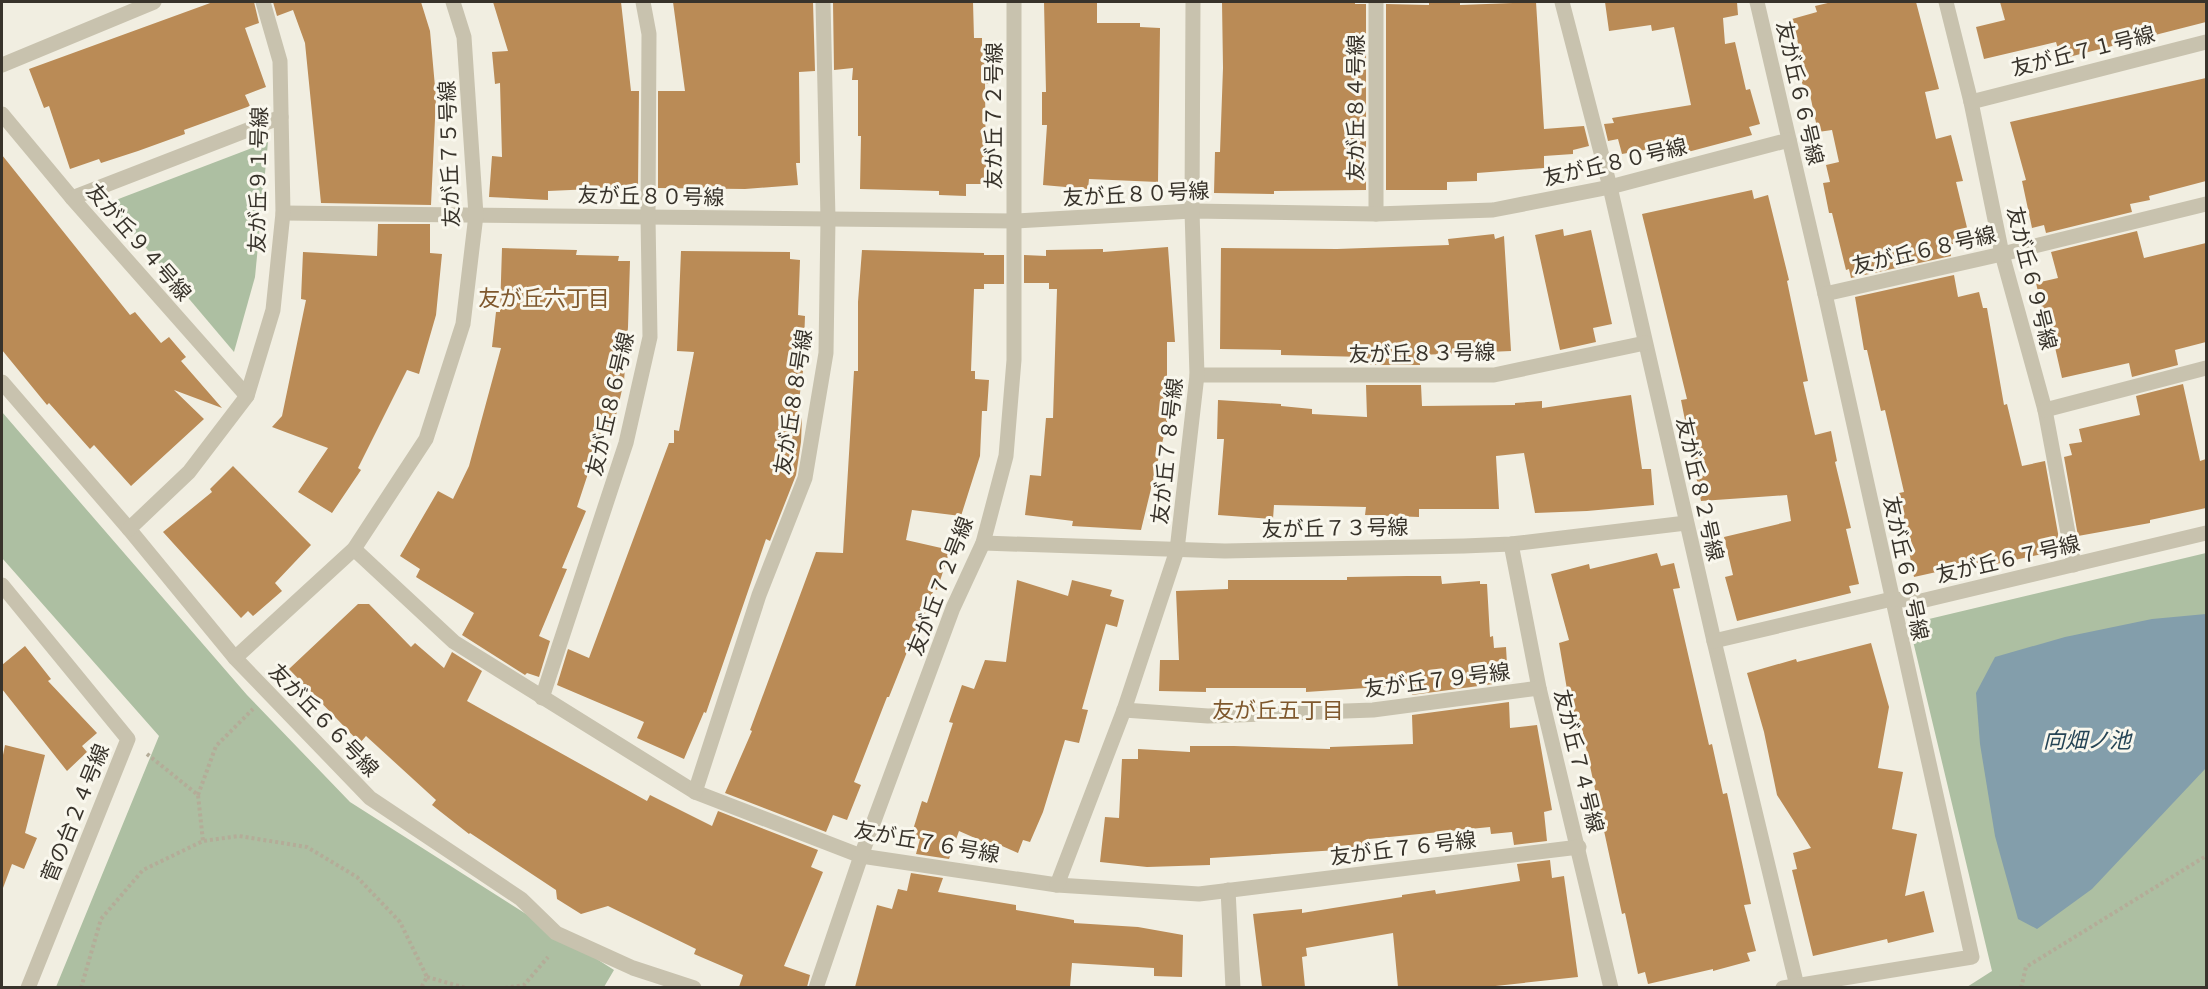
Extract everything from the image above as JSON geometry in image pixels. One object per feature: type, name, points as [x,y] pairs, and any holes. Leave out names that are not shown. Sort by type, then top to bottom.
[{"type":"street","points":[[2,65],[154,2]]},
{"type":"street","name":"友が丘９１号線","points":[[129,529],[189,472],[247,396],[273,310],[283,213],[282,117],[280,61],[263,2]]},
{"type":"street","name":"友が丘７５号線","points":[[235,658],[354,549],[426,439],[464,324],[476,215],[464,37],[453,2]]},
{"type":"street","name":"友が丘８６号線","points":[[542,698],[626,443],[650,337],[649,34],[643,2]]},
{"type":"street","name":"友が丘８８号線","points":[[695,792],[759,595],[805,478],[826,353],[828,219],[823,2]]},
{"type":"street","name":"友が丘７２号線","points":[[816,987],[861,856],[953,608],[983,543],[1006,456],[1014,360],[1014,2]]},
{"type":"street","name":"友が丘７８号線","points":[[1057,885],[1124,710],[1177,550],[1197,375],[1192,211],[1193,2]]},
{"type":"street","name":"友が丘８４号線","points":[[1376,2],[1376,214]]},
{"type":"street","name":"友が丘８２号線","points":[[1562,2],[1610,188],[1790,987]]},
{"type":"street","name":"友が丘６６号線","points":[[1757,2],[1825,294],[1972,957],[1790,987]]},
{"type":"street","name":"友が丘６９号線","points":[[1946,2],[1971,102],[2002,254],[2045,410],[2074,565]]},
{"type":"street","name":"友が丘７１号線","points":[[1971,102],[2206,42]]},
{"type":"street","name":"友が丘９４号線","points":[[2,114],[72,198],[247,396]]},
{"type":"street","points":[[72,198],[282,117]]},
{"type":"street","name":"友が丘８０号線","points":[[283,213],[1015,221],[1192,211],[1376,214],[1493,210],[1610,188],[1789,140]]},
{"type":"street","name":"友が丘６８号線","points":[[1825,294],[2206,204]]},
{"type":"street","name":"友が丘８３号線","points":[[1197,375],[1494,375],[1645,344]]},
{"type":"street","points":[[2045,410],[2206,368]]},
{"type":"street","name":"友が丘６６号線","points":[[2,382],[129,529],[235,658],[370,798],[521,899],[556,933],[633,968],[694,987]]},
{"type":"street","name":"友が丘７３号線","points":[[983,543],[1177,550],[1511,544],[1686,523]]},
{"type":"street","name":"友が丘６７号線","points":[[1714,642],[1892,599],[1921,601],[2206,533]]},
{"type":"street","name":"友が丘７４号線","points":[[1511,544],[1539,688],[1611,987]]},
{"type":"street","name":"友が丘７６号線","points":[[354,549],[454,642],[695,792],[861,856],[1057,885],[1199,894],[1579,847]]},
{"type":"street","name":"菅の台２４号線","points":[[5,595],[128,739],[27,987]]},
{"type":"street","name":"友が丘７９号線","points":[[1124,710],[1208,716],[1373,710],[1539,688]]},
{"type":"street","points":[[1228,890],[1233,987]]},
{"type":"path","points":[[203,841],[198,795],[216,746],[269,693]]},
{"type":"path","points":[[128,739],[198,795]]},
{"type":"path","points":[[81,987],[101,919],[143,870],[203,841],[238,836],[307,847],[357,877],[400,922],[427,977],[466,987]]},
{"type":"path","points":[[2022,987],[2026,967],[2206,856]]},
{"type":"path","points":[[505,987],[524,985],[547,959],[556,933]]},
{"type":"path","points":[[421,987],[427,977]]},
{"type":"green space","points":[[268,142],[255,277],[234,352],[108,203]]},
{"type":"green space","points":[[2,412],[247,695],[350,802],[614,970],[604,987],[56,987],[159,736],[2,558]]},
{"type":"green space","points":[[2206,553],[2206,987],[1967,987],[1992,971],[1913,641],[1929,619]]},
{"type":"water","name":"向畑ノ池","points":[[2206,614],[2206,768],[2092,889],[2037,929],[2018,919],[1995,836],[1980,744],[1976,693],[1995,657],[2065,637],[2152,619]]},
{"type":"building","points":[[213,2],[254,2],[259,23],[245,28],[266,87],[245,95],[250,106],[184,130],[185,134],[138,151],[101,163],[99,159],[70,169],[49,106],[44,108],[29,69]]},
{"type":"building","points":[[273,2],[421,2],[430,31],[436,98],[431,205],[321,203],[305,43],[293,10],[277,16]]},
{"type":"building","points":[[493,2],[621,2],[631,91],[639,91],[638,187],[548,191],[548,200],[489,197],[492,156],[502,157],[500,83],[495,84],[492,52],[508,51]]},
{"type":"building","points":[[673,2],[813,2],[815,71],[799,72],[800,163],[796,163],[798,185],[745,189],[658,188],[658,91],[685,91]]},
{"type":"building","points":[[833,2],[973,2],[974,38],[982,38],[982,50],[989,50],[988,84],[985,83],[986,184],[966,184],[966,196],[939,195],[939,191],[860,189],[861,136],[858,136],[858,80],[852,80],[853,68],[834,70]]},
{"type":"building","points":[[1044,2],[1097,2],[1097,23],[1140,23],[1140,27],[1160,28],[1158,182],[1089,179],[1088,189],[1043,185],[1047,125],[1042,125],[1042,92],[1046,92]]},
{"type":"building","points":[[1222,2],[1355,2],[1355,4],[1366,4],[1366,190],[1274,191],[1274,194],[1214,193],[1215,152],[1220,152],[1223,68]]},
{"type":"building","points":[[1429,2],[1460,2],[1460,5],[1536,2],[1544,129],[1584,126],[1589,146],[1573,150],[1573,154],[1544,156],[1544,168],[1477,173],[1477,181],[1447,182],[1447,190],[1386,190],[1386,4],[1429,5]]},
{"type":"building","points":[[1605,2],[1737,2],[1738,15],[1723,18],[1725,44],[1735,42],[1746,90],[1750,89],[1760,124],[1749,127],[1752,135],[1656,158],[1655,148],[1622,154],[1618,139],[1608,141],[1604,124],[1614,123],[1612,118],[1691,105],[1674,27],[1652,31],[1651,25],[1609,31]]},
{"type":"building","points":[[1832,2],[1916,2],[1939,89],[1925,92],[1936,139],[1951,135],[1963,181],[1956,182],[1970,240],[1949,245],[1951,256],[1851,278],[1849,269],[1846,270],[1832,213],[1829,213],[1823,183],[1830,182],[1826,165],[1839,162],[1832,130],[1818,132],[1809,90],[1804,91],[1798,65],[1803,63],[1792,19],[1817,12],[1815,6]]},
{"type":"building","points":[[2000,2],[2206,2],[2206,22],[2061,59],[2056,42],[1984,59],[1976,27],[2005,20]]},
{"type":"building","points":[[2206,78],[2206,181],[2149,196],[2150,200],[2130,204],[2132,212],[2046,233],[2044,225],[2032,228],[2022,181],[2026,180],[2010,122]]},
{"type":"building","points":[[2,155],[130,315],[135,312],[161,343],[169,337],[186,357],[181,361],[222,408],[174,390],[204,419],[131,486],[94,445],[90,449],[49,403],[47,405],[2,350]]},
{"type":"building","points":[[1752,190],[1754,199],[1768,195],[1789,280],[1787,281],[1808,381],[1803,382],[1815,435],[1831,431],[1837,461],[1835,462],[1851,528],[1846,529],[1859,584],[1849,586],[1851,593],[1737,621],[1725,577],[1733,575],[1724,537],[1791,521],[1787,495],[1701,501],[1681,400],[1687,399],[1642,214]]},
{"type":"building","points":[[378,224],[430,224],[430,253],[442,254],[436,315],[419,374],[407,370],[358,468],[361,470],[332,513],[298,492],[328,448],[272,427],[282,416],[306,300],[301,299],[303,252],[377,256]]},
{"type":"building","points":[[1563,229],[1564,236],[1591,230],[1612,324],[1593,328],[1596,342],[1560,350],[1535,235]]},
{"type":"building","points":[[2137,231],[2144,258],[2206,243],[2206,342],[2175,350],[2178,365],[2132,377],[2129,363],[2062,378],[2049,321],[2045,322],[2036,283],[2058,278],[2051,252]]},
{"type":"building","points":[[1494,234],[1495,239],[1504,236],[1511,351],[1420,355],[1420,365],[1366,365],[1366,357],[1281,355],[1281,350],[1220,349],[1221,248],[1337,249],[1449,245],[1448,239]]},
{"type":"building","points":[[1168,247],[1175,342],[1167,342],[1167,423],[1141,530],[1072,526],[1073,521],[1025,515],[1030,475],[1041,476],[1046,418],[1053,418],[1057,289],[1049,289],[1049,283],[1024,283],[1024,255],[1046,256],[1046,250],[1103,249],[1103,252]]},
{"type":"building","points":[[502,248],[577,250],[576,255],[619,256],[618,261],[630,261],[624,381],[612,433],[602,431],[577,507],[586,511],[562,568],[567,569],[539,636],[550,641],[539,677],[527,673],[525,675],[462,635],[474,613],[416,577],[420,569],[400,556],[438,491],[453,499],[469,466],[501,348],[492,347],[496,312],[500,312]]},
{"type":"building","points":[[862,250],[1004,255],[1004,284],[984,284],[984,289],[974,289],[971,371],[975,371],[975,379],[989,380],[987,411],[982,411],[980,456],[961,516],[912,510],[906,540],[950,550],[937,590],[934,589],[914,644],[911,642],[889,697],[887,697],[854,782],[861,785],[847,820],[833,815],[826,832],[725,793],[752,731],[750,730],[816,552],[843,553],[854,371],[858,371],[858,302]]},
{"type":"building","points":[[681,251],[790,252],[790,259],[800,260],[798,315],[805,316],[803,371],[797,415],[802,416],[801,442],[796,475],[770,541],[766,539],[706,713],[704,712],[684,759],[637,738],[644,722],[557,685],[568,649],[589,658],[669,443],[674,443],[674,430],[679,431],[694,352],[677,351]]},
{"type":"building","points":[[1954,275],[1958,297],[1979,292],[1983,308],[1987,308],[2004,405],[2007,404],[2022,466],[2045,461],[2059,539],[2049,541],[2051,552],[1987,566],[1986,561],[1914,577],[1899,493],[1904,492],[1885,410],[1881,411],[1867,350],[1864,350],[1855,297]]},
{"type":"building","points":[[2183,384],[2200,461],[2206,459],[2206,508],[2150,520],[2150,523],[2078,536],[2064,457],[2072,455],[2069,444],[2082,442],[2079,429],[2140,415],[2136,396]]},
{"type":"building","points":[[1366,385],[1421,385],[1422,406],[1515,405],[1515,403],[1542,401],[1542,408],[1631,395],[1642,469],[1651,469],[1654,505],[1535,513],[1524,453],[1496,456],[1499,509],[1419,509],[1419,517],[1365,515],[1366,507],[1274,505],[1273,519],[1218,515],[1224,439],[1217,439],[1218,400],[1281,404],[1281,406],[1312,409],[1312,414],[1367,417]]},
{"type":"building","points":[[233,466],[311,545],[275,583],[282,591],[253,616],[248,611],[241,618],[163,532],[212,492],[210,489]]},
{"type":"building","points":[[1657,553],[1661,566],[1674,563],[1680,588],[1673,589],[1709,745],[1712,744],[1723,794],[1727,793],[1751,904],[1744,905],[1756,951],[1747,953],[1750,961],[1648,984],[1645,972],[1638,974],[1625,913],[1622,914],[1582,729],[1574,730],[1559,643],[1569,640],[1551,574],[1589,564],[1590,569]]},
{"type":"building","points":[[1441,576],[1442,584],[1480,581],[1480,584],[1487,584],[1490,637],[1493,636],[1494,648],[1506,647],[1508,682],[1412,695],[1411,685],[1306,692],[1306,688],[1206,688],[1206,692],[1159,691],[1160,660],[1179,660],[1176,591],[1228,589],[1228,580],[1347,580],[1347,577]]},
{"type":"building","points":[[1017,580],[1068,596],[1072,580],[1112,590],[1110,596],[1124,600],[1117,627],[1106,624],[1082,709],[1088,710],[1079,743],[1065,740],[1043,812],[1030,842],[1023,840],[1018,853],[1002,846],[1000,849],[959,831],[949,859],[916,854],[920,839],[911,836],[922,801],[927,803],[953,723],[949,722],[962,685],[974,689],[985,660],[1006,662]]},
{"type":"building","points":[[358,604],[369,604],[411,647],[415,643],[444,668],[452,652],[482,671],[467,701],[647,801],[650,795],[712,826],[718,811],[818,850],[811,867],[823,872],[784,966],[810,975],[807,987],[739,987],[743,975],[694,954],[696,949],[608,906],[581,914],[557,899],[556,890],[469,834],[432,805],[436,800],[366,736],[360,743],[289,669]]},
{"type":"building","points":[[1871,643],[1889,707],[1878,768],[1903,772],[1892,829],[1917,834],[1905,896],[1924,891],[1934,932],[1888,943],[1887,939],[1813,956],[1792,870],[1797,869],[1793,853],[1811,848],[1777,795],[1764,732],[1747,673],[1796,659],[1797,662]]},
{"type":"building","points":[[25,646],[51,679],[48,681],[97,733],[82,746],[87,752],[67,771],[2,689],[2,665]]},
{"type":"building","points":[[1509,702],[1510,728],[1537,725],[1552,810],[1544,812],[1547,841],[1514,845],[1512,832],[1491,834],[1490,827],[1369,839],[1370,848],[1210,858],[1210,865],[1147,867],[1100,862],[1105,817],[1119,818],[1122,759],[1138,759],[1138,749],[1190,752],[1190,746],[1330,749],[1330,747],[1413,744],[1412,715]]},
{"type":"building","points":[[5,745],[45,755],[25,833],[37,838],[24,869],[12,864],[3,888],[2,760]]},
{"type":"building","points":[[1550,860],[1552,878],[1564,876],[1578,977],[1486,987],[1398,987],[1393,933],[1306,948],[1307,956],[1302,957],[1305,987],[1262,987],[1253,914],[1302,909],[1302,913],[1435,890],[1436,894],[1520,881],[1517,864]]},
{"type":"building","points":[[911,873],[943,878],[938,892],[1016,905],[1016,910],[1074,920],[1074,923],[1138,927],[1183,935],[1182,977],[1154,976],[1154,968],[1072,963],[1070,987],[855,987],[877,905],[892,909],[898,889],[907,891]]},
{"type":"district","name":"友が丘六丁目","points":[[544,298]]},
{"type":"district","name":"友が丘五丁目","points":[[1278,710]]}]
